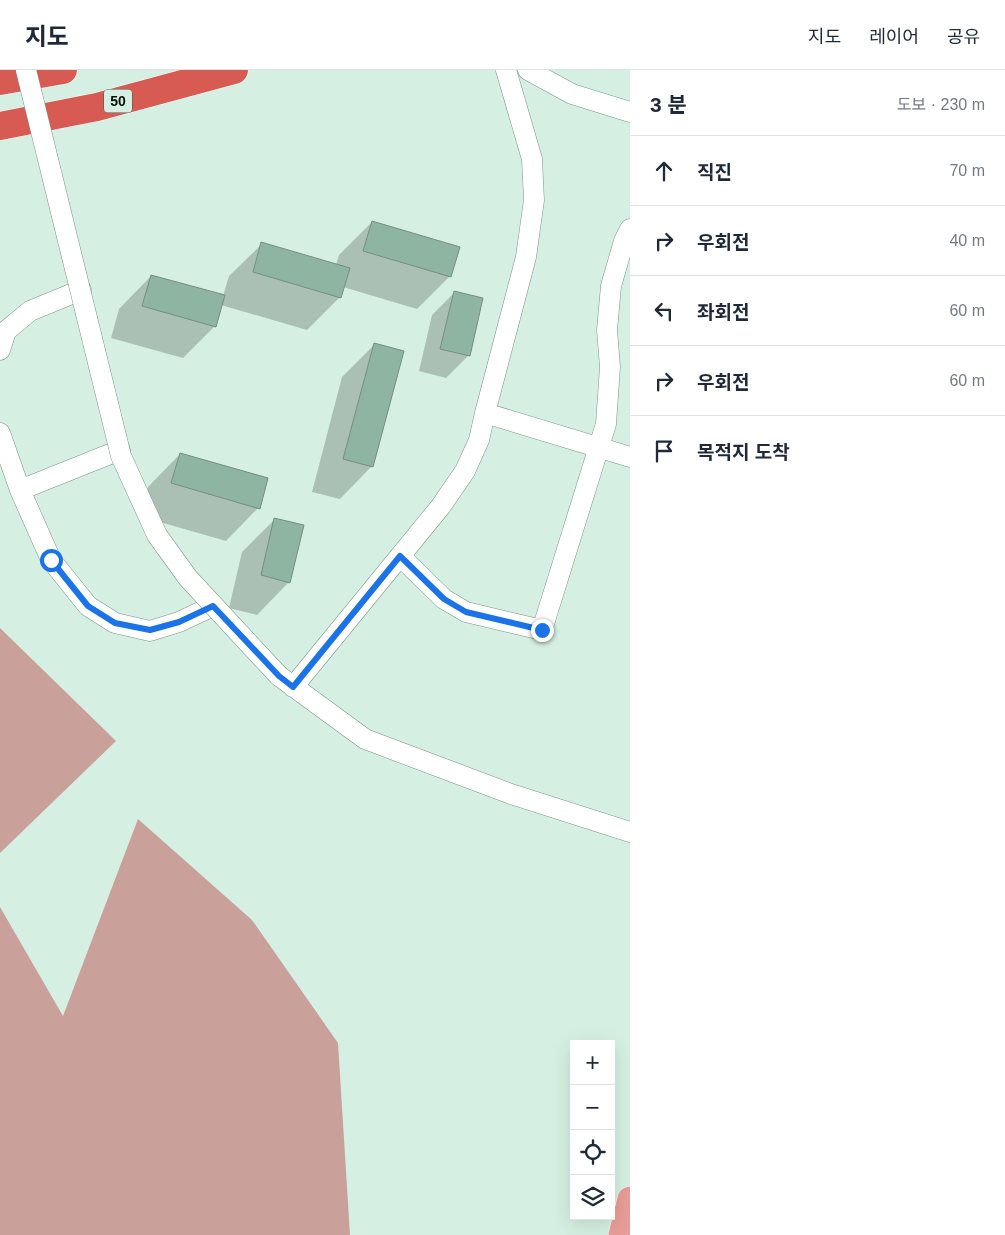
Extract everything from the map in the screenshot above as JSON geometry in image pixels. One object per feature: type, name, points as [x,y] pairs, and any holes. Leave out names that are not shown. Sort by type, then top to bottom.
[{"type":"highway","points":[[0,81],[63,70]]},
{"type":"highway","name":"50","points":[[0,126],[97,107],[234,70]]},
{"type":"main road","points":[[621,1235],[630,1199]]},
{"type":"street","points":[[26,70],[121,456],[157,534],[188,578],[286,682],[365,738],[512,794],[628,830]]},
{"type":"street","points":[[286,682],[400,556],[441,506],[465,471],[479,440],[526,258],[534,200],[532,159],[506,70]]},
{"type":"street","points":[[528,70],[572,94],[630,112]]},
{"type":"street","points":[[400,556],[444,599],[466,612],[542,630],[606,424],[610,367],[607,330],[611,286],[624,241],[630,229]]},
{"type":"street","points":[[0,350],[6,331],[30,312],[81,290]]},
{"type":"street","points":[[486,413],[630,457]]},
{"type":"street","points":[[0,432],[20,490],[51,560],[88,606],[115,623],[150,630],[179,622],[213,606]]},
{"type":"street","points":[[20,490],[120,450]]},
{"type":"shaded area","points":[[0,628],[116,741],[0,853]]},
{"type":"shaded area","points":[[138,819],[252,920],[338,1043],[350,1235],[0,1235],[0,907],[63,1016]]},
{"type":"building","points":[[372,221],[460,247],[451,277],[363,251]]},
{"type":"building","points":[[261,242],[350,268],[341,298],[253,272]]},
{"type":"building","points":[[151,275],[225,295],[216,327],[142,306]]},
{"type":"building","points":[[454,291],[483,298],[470,356],[440,349]]},
{"type":"building","points":[[374,343],[404,351],[373,467],[343,459]]},
{"type":"building","points":[[180,453],[268,478],[260,509],[171,483]]},
{"type":"building","points":[[274,518],[304,525],[290,583],[261,575]]},
{"type":"route","points":[[51,560],[88,606],[115,623],[150,630],[179,622],[213,606],[279,676],[293,687],[400,556],[444,599],[466,612],[542,630]]}]
